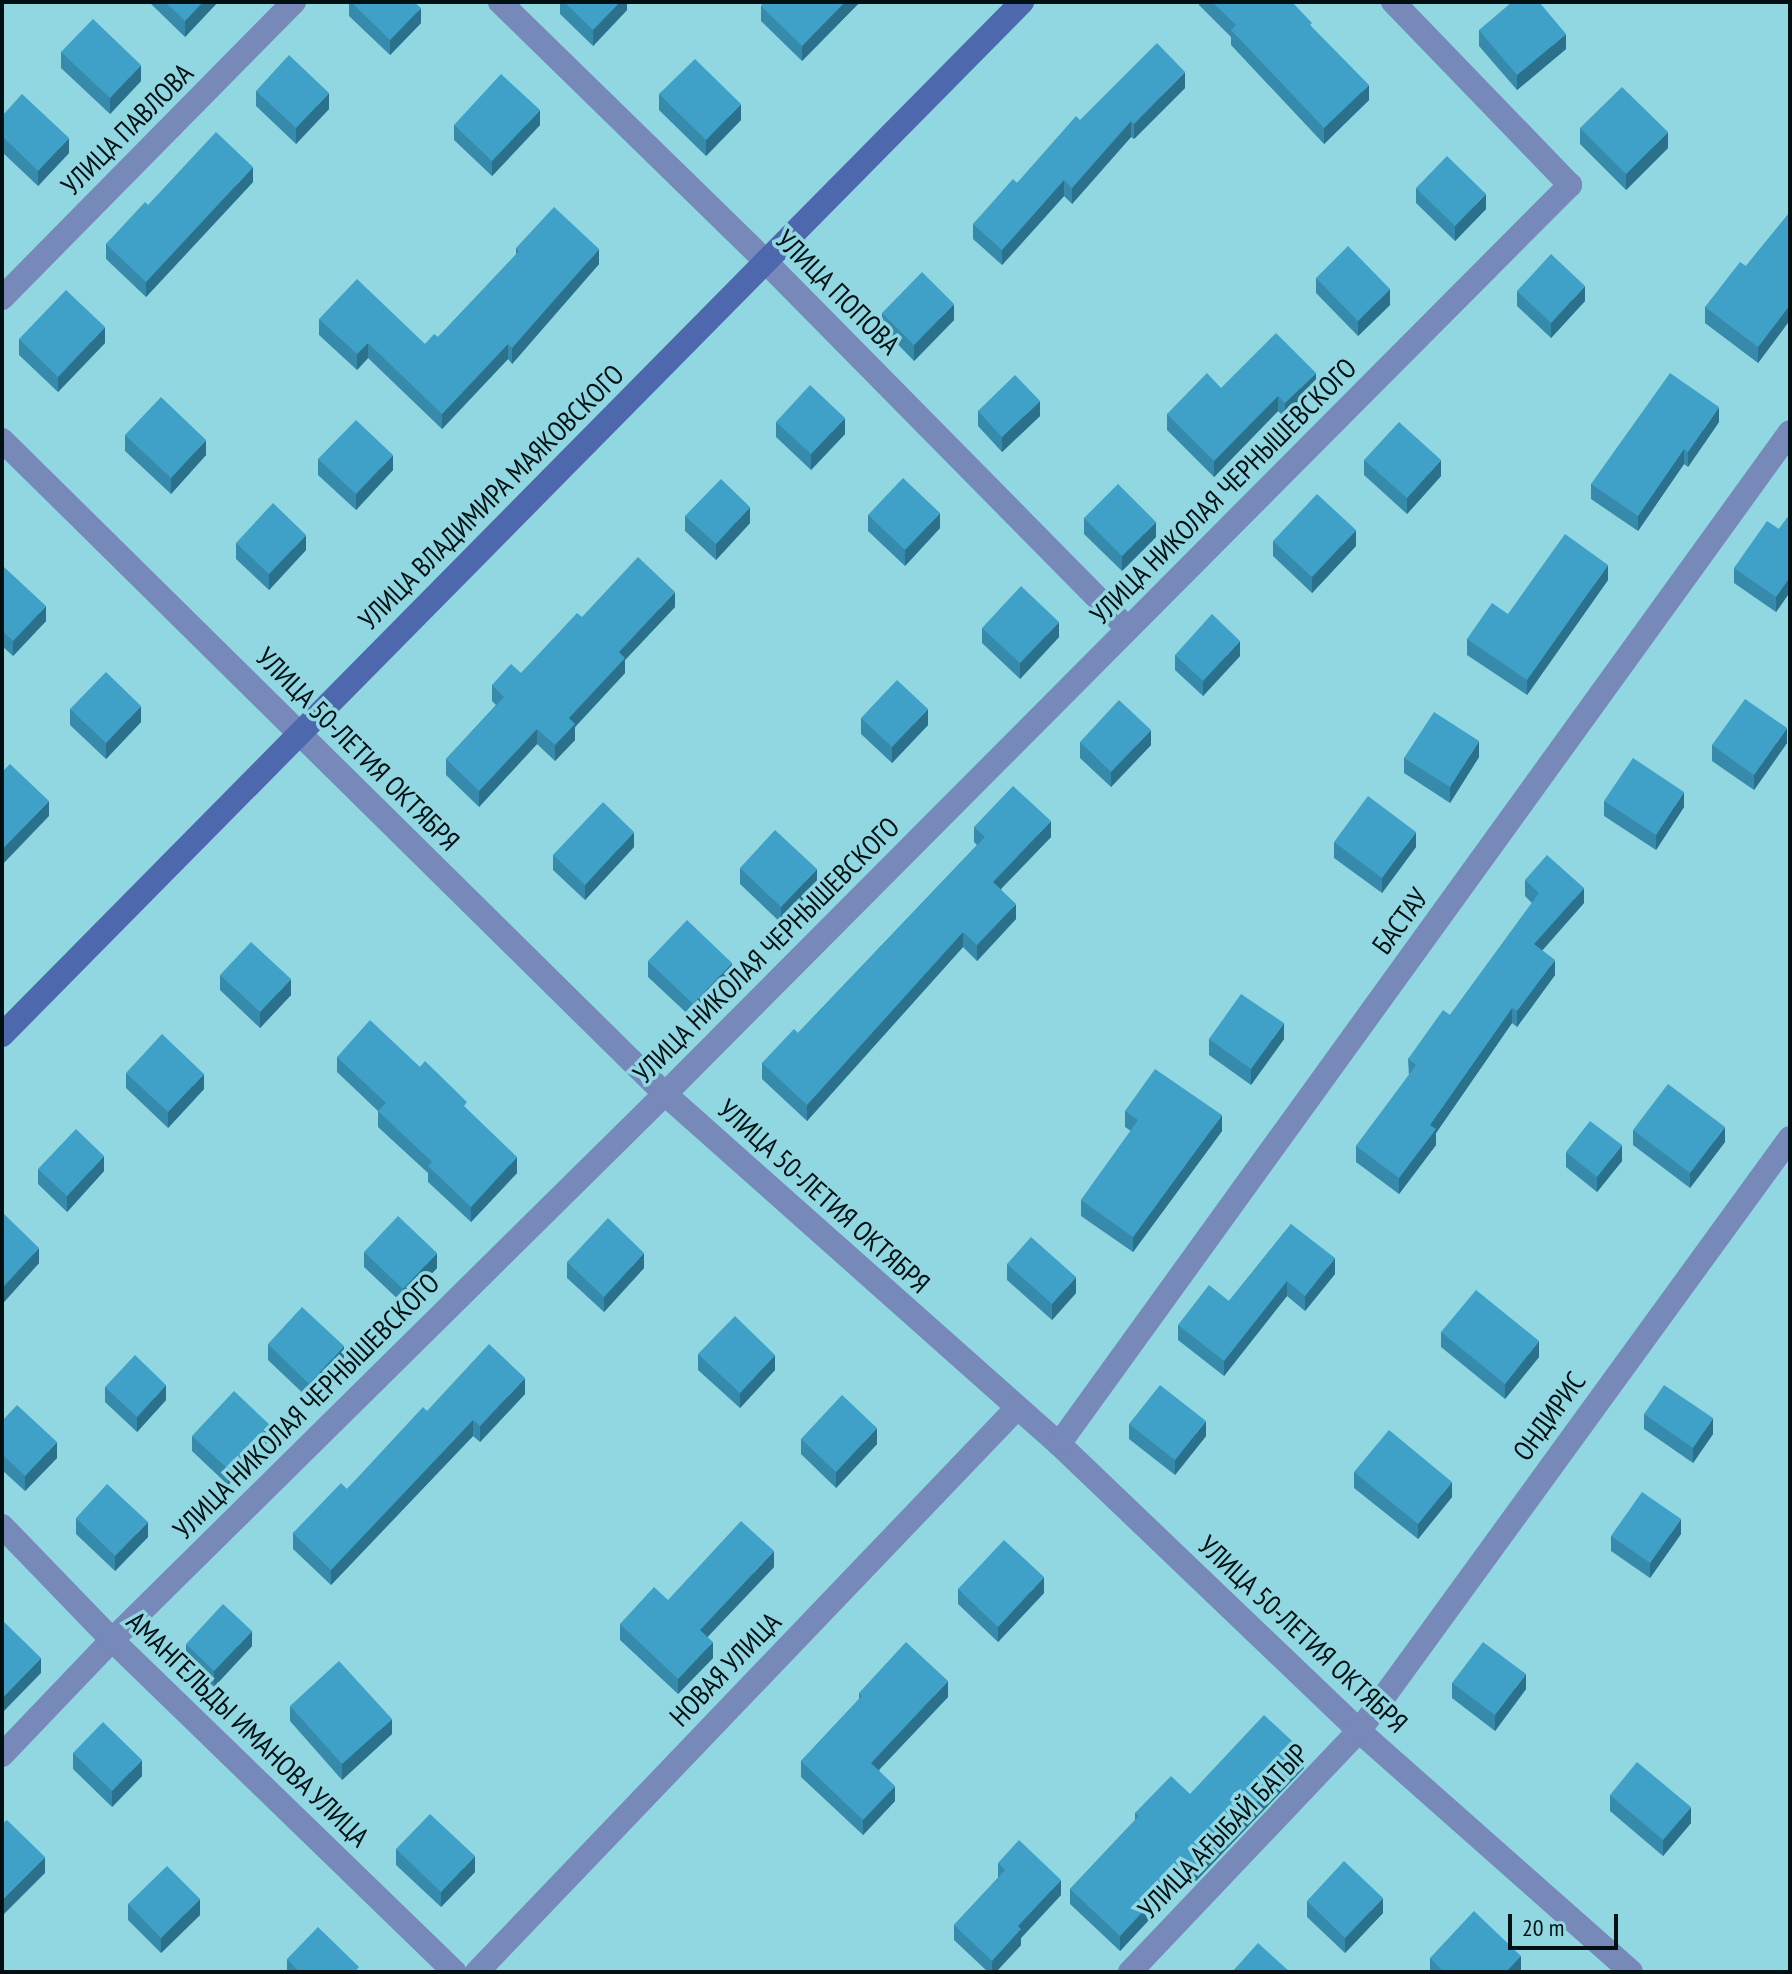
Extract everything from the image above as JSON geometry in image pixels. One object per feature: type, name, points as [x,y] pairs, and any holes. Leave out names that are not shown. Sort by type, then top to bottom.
[{"type":"street","name":"УЛИЦА ПАВЛОВА","points":[[2,298],[294,2]]},
{"type":"street","name":"УЛИЦА ПОПОВА","points":[[500,2],[766,262],[1128,629]]},
{"type":"street","name":"УЛИЦА ВЛАДИМИРА МАЯКОВСКОГО","points":[[2,1035],[1022,2]]},
{"type":"street","name":"УЛИЦА НИКОЛАЯ ЧЕРНЫШЕВСКОГО","points":[[2,1755],[112,1640],[665,1094],[1570,185],[1393,2]]},
{"type":"street","name":"БАСТАУ","points":[[1059,1444],[1790,432]]},
{"type":"street","name":"УЛИЦА 50-ЛЕТИЯ ОКТЯБРЯ","points":[[2,440],[665,1094],[1059,1444],[1359,1731],[1631,1972]]},
{"type":"street","name":"ОНДИРИС","points":[[1359,1731],[1790,1138]]},
{"type":"street","name":"НОВАЯ УЛИЦА","points":[[477,1972],[1017,1408]]},
{"type":"street","name":"АМАНГЕЛЬДЫ ИМАНОВА УЛИЦА","points":[[2,1526],[112,1640],[455,1972]]},
{"type":"street","name":"УЛИЦА АҒЫБАЙ БАТЫР","points":[[1130,1972],[1359,1731]]},
{"type":"building","points":[[165,2],[203,2],[185,21]]},
{"type":"building","points":[[351,2],[414,2],[421,8],[390,40]]},
{"type":"building","points":[[564,2],[620,2],[593,30]]},
{"type":"building","points":[[764,2],[845,2],[802,46],[761,6]]},
{"type":"building","points":[[1212,2],[1292,2],[1312,23],[1310,25],[1369,85],[1324,128],[1231,30],[1236,25]]},
{"type":"building","points":[[1512,2],[1539,2],[1566,34],[1517,75],[1479,30]]},
{"type":"building","points":[[93,19],[141,65],[110,98],[61,52]]},
{"type":"building","points":[[1157,43],[1185,72],[1134,124],[1131,121],[1072,188],[1064,180],[1002,250],[973,224],[1013,179],[1017,183],[1076,116],[1080,120]]},
{"type":"building","points":[[289,55],[329,93],[296,128],[256,91]]},
{"type":"building","points":[[695,59],[741,104],[706,140],[659,94]]},
{"type":"building","points":[[501,74],[540,110],[492,161],[454,125]]},
{"type":"building","points":[[1622,87],[1668,132],[1626,174],[1580,128]]},
{"type":"building","points":[[22,94],[69,138],[38,171],[2,136],[2,116]]},
{"type":"building","points":[[216,132],[253,167],[146,282],[106,244],[145,202],[148,205]]},
{"type":"building","points":[[1447,156],[1486,194],[1455,226],[1416,188]]},
{"type":"building","points":[[554,207],[599,249],[512,348],[508,344],[442,414],[368,343],[357,354],[319,319],[357,279],[425,344],[434,334],[438,337],[519,251],[516,248]]},
{"type":"building","points":[[1790,212],[1790,305],[1758,347],[1705,307],[1740,262],[1746,266]]},
{"type":"building","points":[[1348,246],[1390,289],[1358,321],[1316,278]]},
{"type":"building","points":[[1551,254],[1585,286],[1551,323],[1517,291]]},
{"type":"building","points":[[922,272],[954,304],[914,345],[882,313]]},
{"type":"building","points":[[66,290],[105,327],[58,377],[19,339]]},
{"type":"building","points":[[1276,333],[1316,373],[1285,403],[1278,396],[1214,461],[1167,414],[1207,373],[1221,388]]},
{"type":"building","points":[[1670,373],[1719,407],[1688,452],[1684,449],[1638,516],[1591,484]]},
{"type":"building","points":[[1015,375],[1040,401],[1002,437],[978,411]]},
{"type":"building","points":[[810,385],[845,418],[811,454],[776,422]]},
{"type":"building","points":[[161,397],[206,440],[171,478],[125,435]]},
{"type":"building","points":[[356,420],[393,455],[356,494],[318,459]]},
{"type":"building","points":[[1399,422],[1441,460],[1407,498],[1364,460]]},
{"type":"building","points":[[903,478],[940,513],[905,550],[868,515]]},
{"type":"building","points":[[721,479],[750,507],[716,544],[685,516]]},
{"type":"building","points":[[1118,484],[1156,522],[1122,556],[1084,518]]},
{"type":"building","points":[[1317,494],[1356,530],[1312,577],[1273,541]]},
{"type":"building","points":[[273,503],[306,535],[269,574],[236,543]]},
{"type":"building","points":[[1790,514],[1790,577],[1776,597],[1734,568],[1767,521],[1779,529]]},
{"type":"building","points":[[1565,534],[1608,565],[1527,680],[1467,639],[1492,603],[1508,614]]},
{"type":"building","points":[[638,557],[675,592],[619,652],[625,658],[569,718],[575,724],[555,745],[537,729],[479,791],[446,759],[504,697],[492,685],[511,664],[521,673],[577,613],[582,617]]},
{"type":"building","points":[[4,567],[46,606],[13,641],[2,631]]},
{"type":"building","points":[[1021,586],[1059,622],[1020,663],[982,628]]},
{"type":"building","points":[[1212,614],[1240,641],[1203,681],[1175,655]]},
{"type":"building","points":[[106,672],[141,706],[106,743],[70,709]]},
{"type":"building","points":[[897,680],[928,709],[892,747],[861,718]]},
{"type":"building","points":[[1745,699],[1787,728],[1754,775],[1712,745]]},
{"type":"building","points":[[1119,700],[1151,730],[1111,772],[1080,742]]},
{"type":"building","points":[[1434,712],[1479,741],[1450,787],[1404,758]]},
{"type":"building","points":[[1633,758],[1684,792],[1656,835],[1604,801]]},
{"type":"building","points":[[10,764],[49,801],[2,849],[2,772]]},
{"type":"building","points":[[1013,786],[1051,821],[993,882],[1016,904],[977,945],[963,932],[807,1105],[762,1063],[794,1029],[798,1033],[985,837],[974,827]]},
{"type":"building","points":[[1368,796],[1416,832],[1382,878],[1334,842]]},
{"type":"building","points":[[603,802],[634,832],[585,885],[553,855]]},
{"type":"building","points":[[775,830],[817,869],[781,907],[740,868]]},
{"type":"building","points":[[1547,855],[1584,888],[1534,944],[1555,960],[1517,1011],[1512,1008],[1430,1125],[1436,1129],[1399,1178],[1356,1146],[1416,1065],[1408,1059],[1443,1010],[1450,1015],[1539,893],[1525,880]]},
{"type":"building","points":[[687,920],[732,963],[693,1004],[648,961]]},
{"type":"building","points":[[251,942],[291,979],[260,1012],[220,975]]},
{"type":"building","points":[[1241,994],[1284,1023],[1251,1069],[1209,1039]]},
{"type":"building","points":[[370,1020],[420,1067],[425,1061],[467,1102],[464,1106],[517,1157],[471,1207],[428,1166],[432,1162],[378,1111],[386,1103],[337,1057]]},
{"type":"building","points":[[162,1034],[204,1074],[168,1112],[126,1073]]},
{"type":"building","points":[[1155,1069],[1222,1115],[1133,1237],[1081,1200],[1138,1120],[1125,1111]]},
{"type":"building","points":[[1668,1084],[1725,1127],[1690,1173],[1633,1130]]},
{"type":"building","points":[[1590,1121],[1622,1145],[1597,1177],[1566,1152]]},
{"type":"building","points":[[76,1129],[104,1156],[67,1196],[38,1169]]},
{"type":"building","points":[[2,1212],[39,1248],[4,1286],[2,1285]]},
{"type":"building","points":[[398,1216],[437,1253],[403,1289],[364,1252]]},
{"type":"building","points":[[608,1218],[644,1253],[604,1297],[567,1262]]},
{"type":"building","points":[[1291,1224],[1335,1258],[1305,1296],[1287,1281],[1224,1361],[1178,1325],[1209,1285],[1229,1301]]},
{"type":"building","points":[[1031,1237],[1076,1277],[1052,1304],[1007,1264]]},
{"type":"building","points":[[1476,1290],[1539,1341],[1505,1384],[1441,1332]]},
{"type":"building","points":[[302,1307],[344,1346],[309,1384],[268,1344]]},
{"type":"building","points":[[735,1316],[775,1355],[740,1393],[698,1354]]},
{"type":"building","points":[[489,1344],[525,1378],[480,1426],[473,1420],[331,1570],[293,1533],[341,1483],[347,1489],[423,1407],[427,1411]]},
{"type":"building","points":[[135,1355],[166,1385],[137,1417],[105,1387]]},
{"type":"building","points":[[1160,1385],[1206,1421],[1175,1460],[1129,1424]]},
{"type":"building","points":[[1664,1385],[1713,1418],[1693,1448],[1644,1414]]},
{"type":"building","points":[[234,1391],[270,1425],[228,1469],[192,1436]]},
{"type":"building","points":[[842,1395],[877,1428],[836,1472],[801,1439]]},
{"type":"building","points":[[17,1405],[57,1442],[25,1476],[2,1454],[2,1421]]},
{"type":"building","points":[[1389,1430],[1452,1482],[1418,1524],[1354,1472]]},
{"type":"building","points":[[107,1484],[148,1522],[115,1556],[76,1518]]},
{"type":"building","points":[[1642,1492],[1681,1519],[1650,1563],[1611,1536]]},
{"type":"building","points":[[741,1521],[774,1551],[700,1630],[713,1642],[678,1679],[620,1624],[654,1587],[668,1600]]},
{"type":"building","points":[[1004,1540],[1044,1577],[998,1627],[958,1589]]},
{"type":"building","points":[[223,1604],[252,1631],[214,1671],[186,1644]]},
{"type":"building","points":[[2,1620],[41,1658],[2,1698]]},
{"type":"building","points":[[906,1642],[948,1681],[871,1763],[895,1786],[863,1820],[801,1761],[862,1696],[859,1693]]},
{"type":"building","points":[[1483,1642],[1526,1674],[1495,1715],[1452,1683]]},
{"type":"building","points":[[339,1661],[392,1719],[342,1764],[290,1706]]},
{"type":"building","points":[[1264,1715],[1304,1752],[1194,1868],[1188,1863],[1120,1936],[1070,1889],[1139,1816],[1135,1813],[1171,1776],[1190,1794]]},
{"type":"building","points":[[103,1722],[142,1760],[112,1791],[73,1753]]},
{"type":"building","points":[[1637,1762],[1691,1807],[1663,1840],[1610,1795]]},
{"type":"building","points":[[430,1814],[475,1856],[441,1892],[396,1849]]},
{"type":"building","points":[[7,1820],[45,1857],[2,1900],[2,1824]]},
{"type":"building","points":[[1019,1840],[1061,1880],[1018,1926],[1021,1929],[992,1961],[954,1925],[1005,1870],[998,1863]]},
{"type":"building","points":[[1344,1861],[1383,1898],[1345,1938],[1307,1901]]},
{"type":"building","points":[[167,1866],[200,1899],[161,1938],[128,1904]]},
{"type":"building","points":[[1474,1911],[1521,1956],[1506,1972],[1444,1972],[1430,1958]]},
{"type":"building","points":[[318,1927],[359,1967],[355,1972],[299,1972],[287,1959]]},
{"type":"building","points":[[1258,1943],[1290,1972],[1232,1972]]}]
